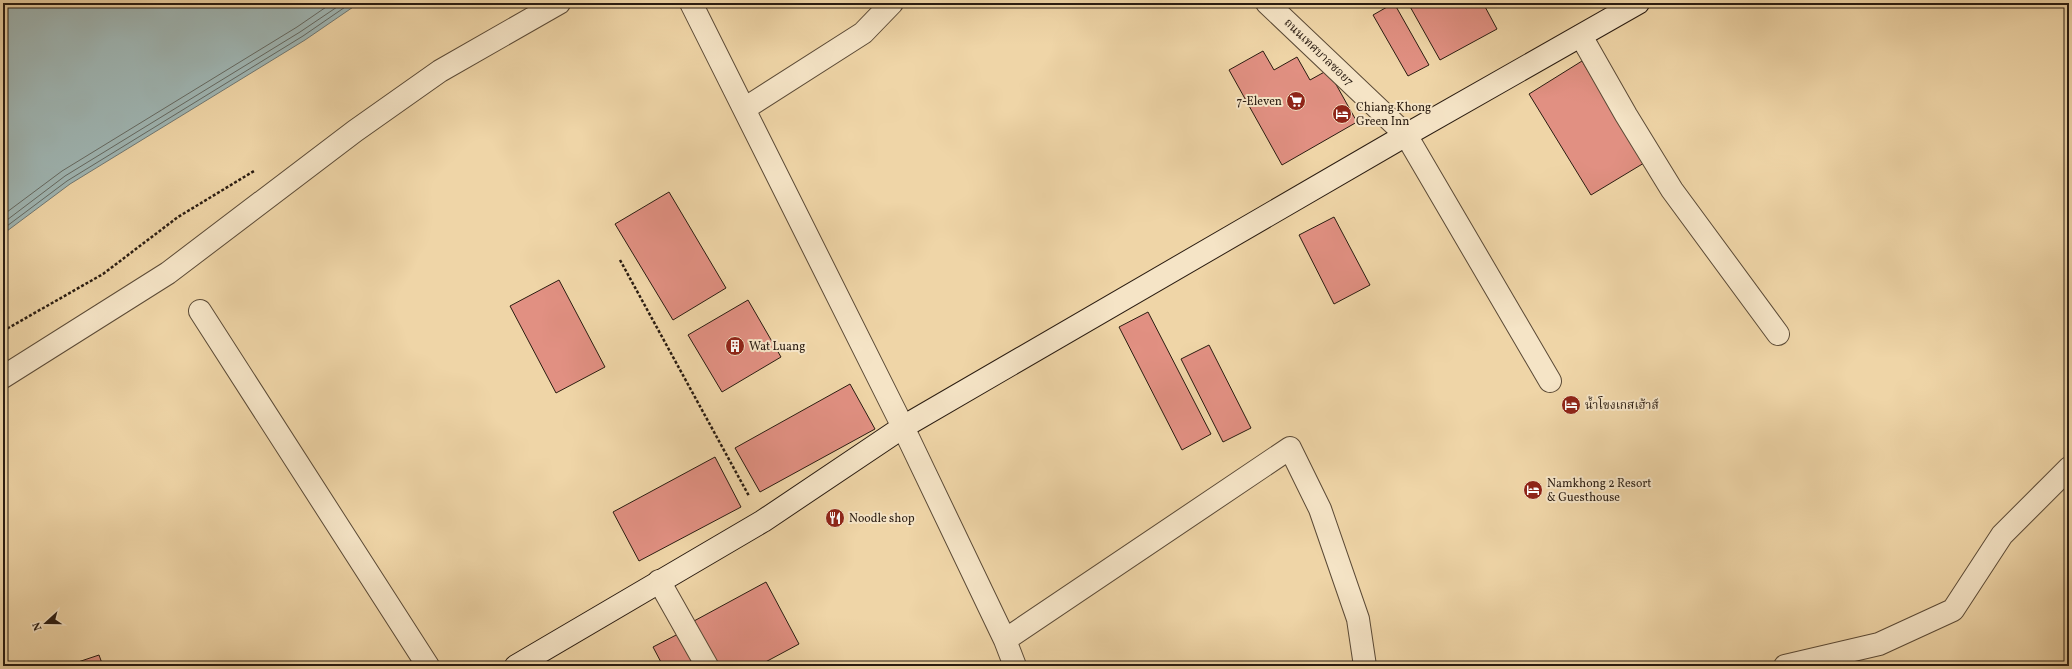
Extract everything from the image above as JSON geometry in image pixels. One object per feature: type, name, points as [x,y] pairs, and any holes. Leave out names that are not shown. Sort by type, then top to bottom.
[{"type":"street","points":[[3,377],[168,273],[355,131],[440,71],[559,3]]},
{"type":"street","points":[[691,3],[903,427],[1005,640],[1015,666]]},
{"type":"street","points":[[744,109],[863,33],[892,3]]},
{"type":"street","name":"ถนนเทศบาลซอย7","points":[[1267,3],[1406,135],[1550,381]]},
{"type":"street","points":[[516,666],[763,521],[903,427],[1406,135],[1638,3]]},
{"type":"street","points":[[1581,36],[1626,115],[1672,190],[1778,334]]},
{"type":"street","points":[[200,311],[428,666]]},
{"type":"street","points":[[1005,640],[1290,448],[1320,509],[1358,619],[1365,666]]},
{"type":"street","points":[[1785,666],[1880,644],[1953,610],[2002,535],[2069,468]]},
{"type":"street","points":[[660,581],[707,666]]},
{"type":"path","points":[[620,260],[763,521]]},
{"type":"water","points":[[3,3],[359,3],[305,40],[70,184],[3,234]]},
{"type":"building","points":[[1394,3],[1429,65],[1408,76],[1373,15]]},
{"type":"building","points":[[1408,3],[1483,3],[1497,29],[1440,60]]},
{"type":"building","name":"7-Eleven","points":[[1263,51],[1274,70],[1297,57],[1310,80],[1328,70],[1357,122],[1282,165],[1229,70]]},
{"type":"building","points":[[1582,61],[1644,163],[1591,195],[1529,94]]},
{"type":"building","points":[[669,192],[726,288],[673,320],[615,224]]},
{"type":"building","points":[[1334,217],[1370,285],[1334,304],[1299,235]]},
{"type":"building","points":[[559,280],[605,367],[556,393],[510,306]]},
{"type":"building","name":"Wat Luang","points":[[748,300],[781,357],[722,392],[688,335]]},
{"type":"building","points":[[1148,312],[1211,434],[1182,450],[1119,327]]},
{"type":"building","points":[[1209,345],[1251,428],[1223,442],[1181,359]]},
{"type":"building","points":[[850,384],[875,429],[760,492],[735,448]]},
{"type":"building","points":[[715,457],[741,507],[639,561],[613,512]]},
{"type":"building","points":[[766,582],[799,644],[758,666],[718,666],[694,621]]},
{"type":"building","points":[[680,633],[697,666],[663,666],[653,647]]},
{"type":"building","points":[[99,655],[103,666],[66,666]]},
{"type":"place","name":"7-Eleven","points":[[1296,101]]},
{"type":"place","name":"Chiang Khong Green Inn","points":[[1342,114]]},
{"type":"place","name":"Wat Luang","points":[[735,346]]},
{"type":"place","name":"น้ำโขงเกสเฮ้าส์","points":[[1571,405]]},
{"type":"place","name":"Namkhong 2 Resort & Guesthouse","points":[[1533,490]]},
{"type":"place","name":"Noodle shop","points":[[835,518]]}]
